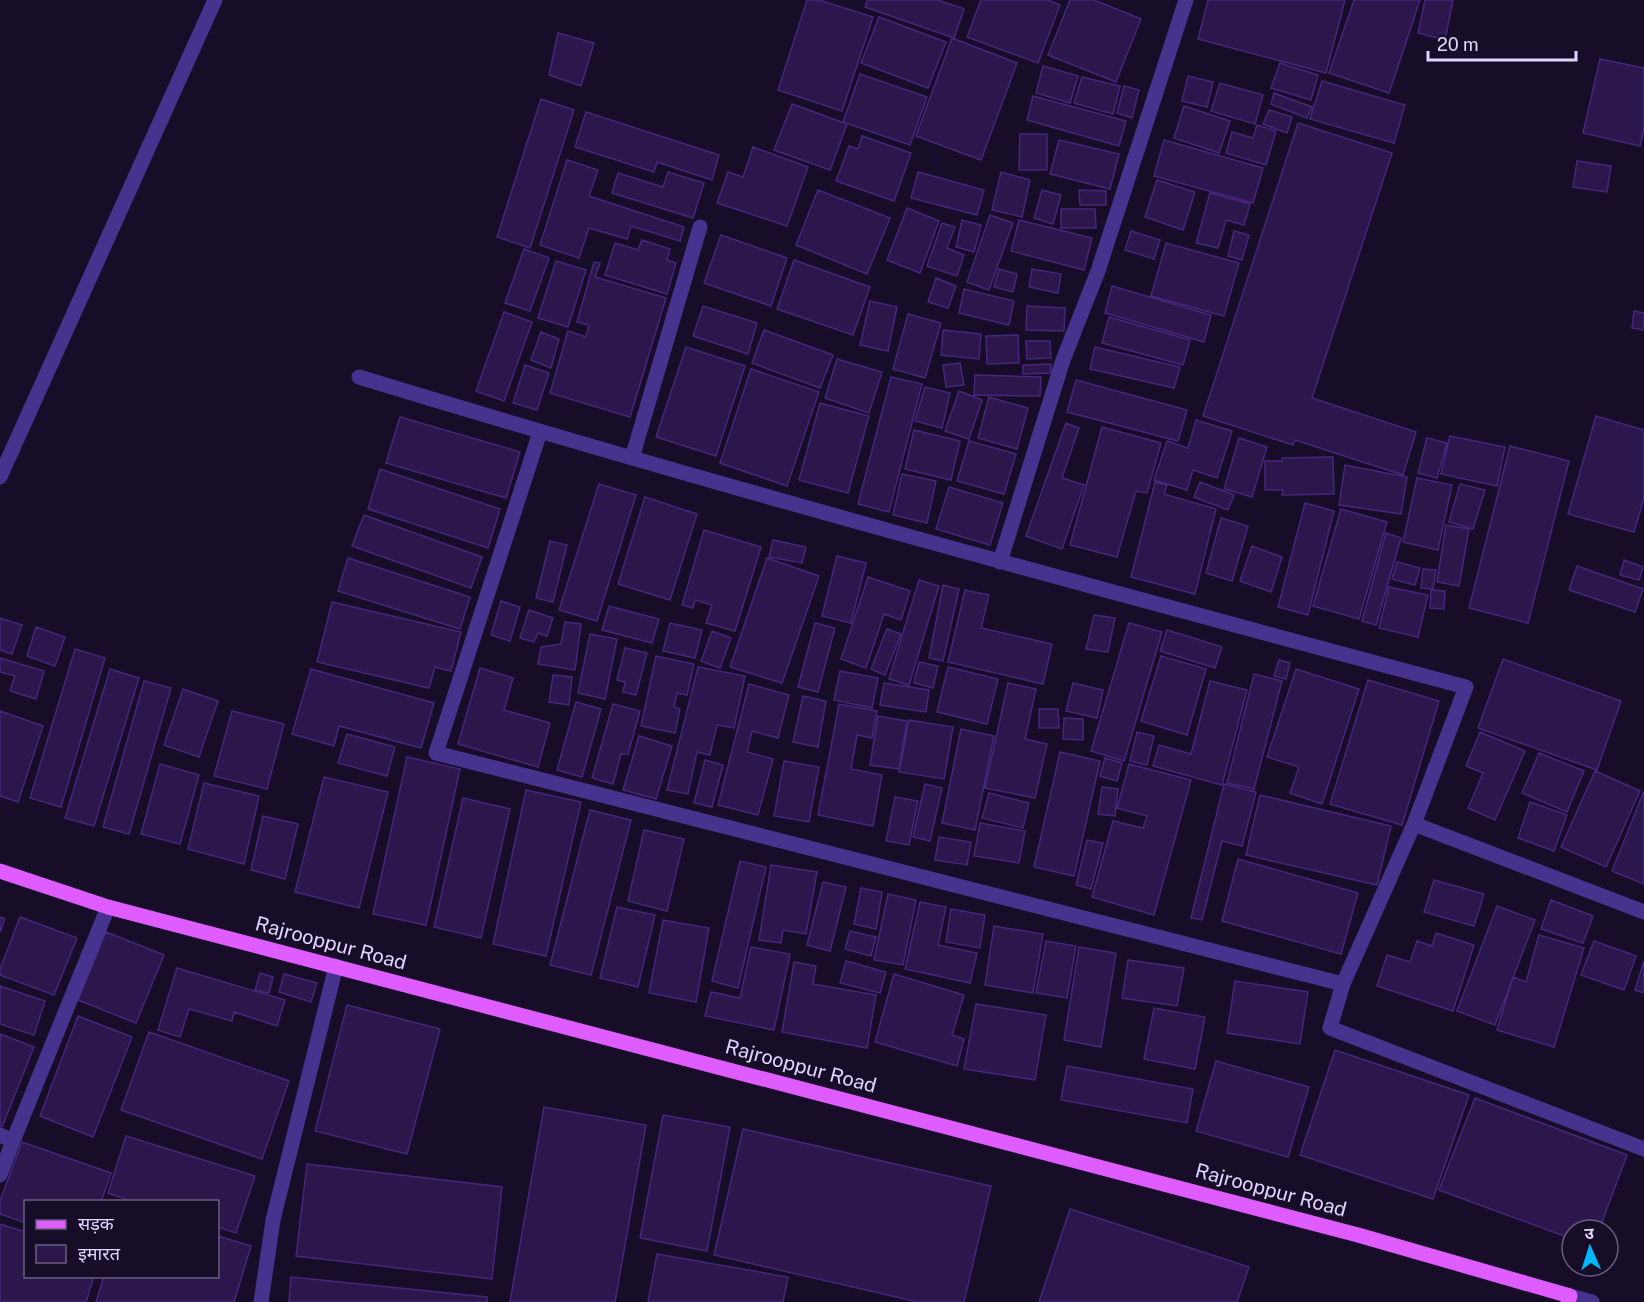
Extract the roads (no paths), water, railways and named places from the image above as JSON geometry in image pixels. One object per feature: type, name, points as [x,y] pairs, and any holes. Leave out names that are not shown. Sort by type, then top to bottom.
[{"type":"main road","name":"Rajrooppur Road","points":[[0,871],[108,907],[1358,1234],[1569,1299]]},
{"type":"street","points":[[0,477],[215,0]]},
{"type":"street","points":[[1000,562],[1063,360],[1098,271],[1186,0]]},
{"type":"street","points":[[632,458],[700,227]]},
{"type":"street","points":[[359,377],[540,432],[1000,562],[1466,687],[1414,824],[1343,984],[1330,1028],[1644,1149]]},
{"type":"street","points":[[540,432],[436,753],[1343,984]]},
{"type":"street","points":[[1414,824],[1644,912]]},
{"type":"street","points":[[0,1174],[6,1138],[108,907]]},
{"type":"street","points":[[261,1302],[273,1220],[336,966]]},
{"type":"street","name":"Rajrooppur Road","points":[[1569,1299],[1592,1302]]}]
